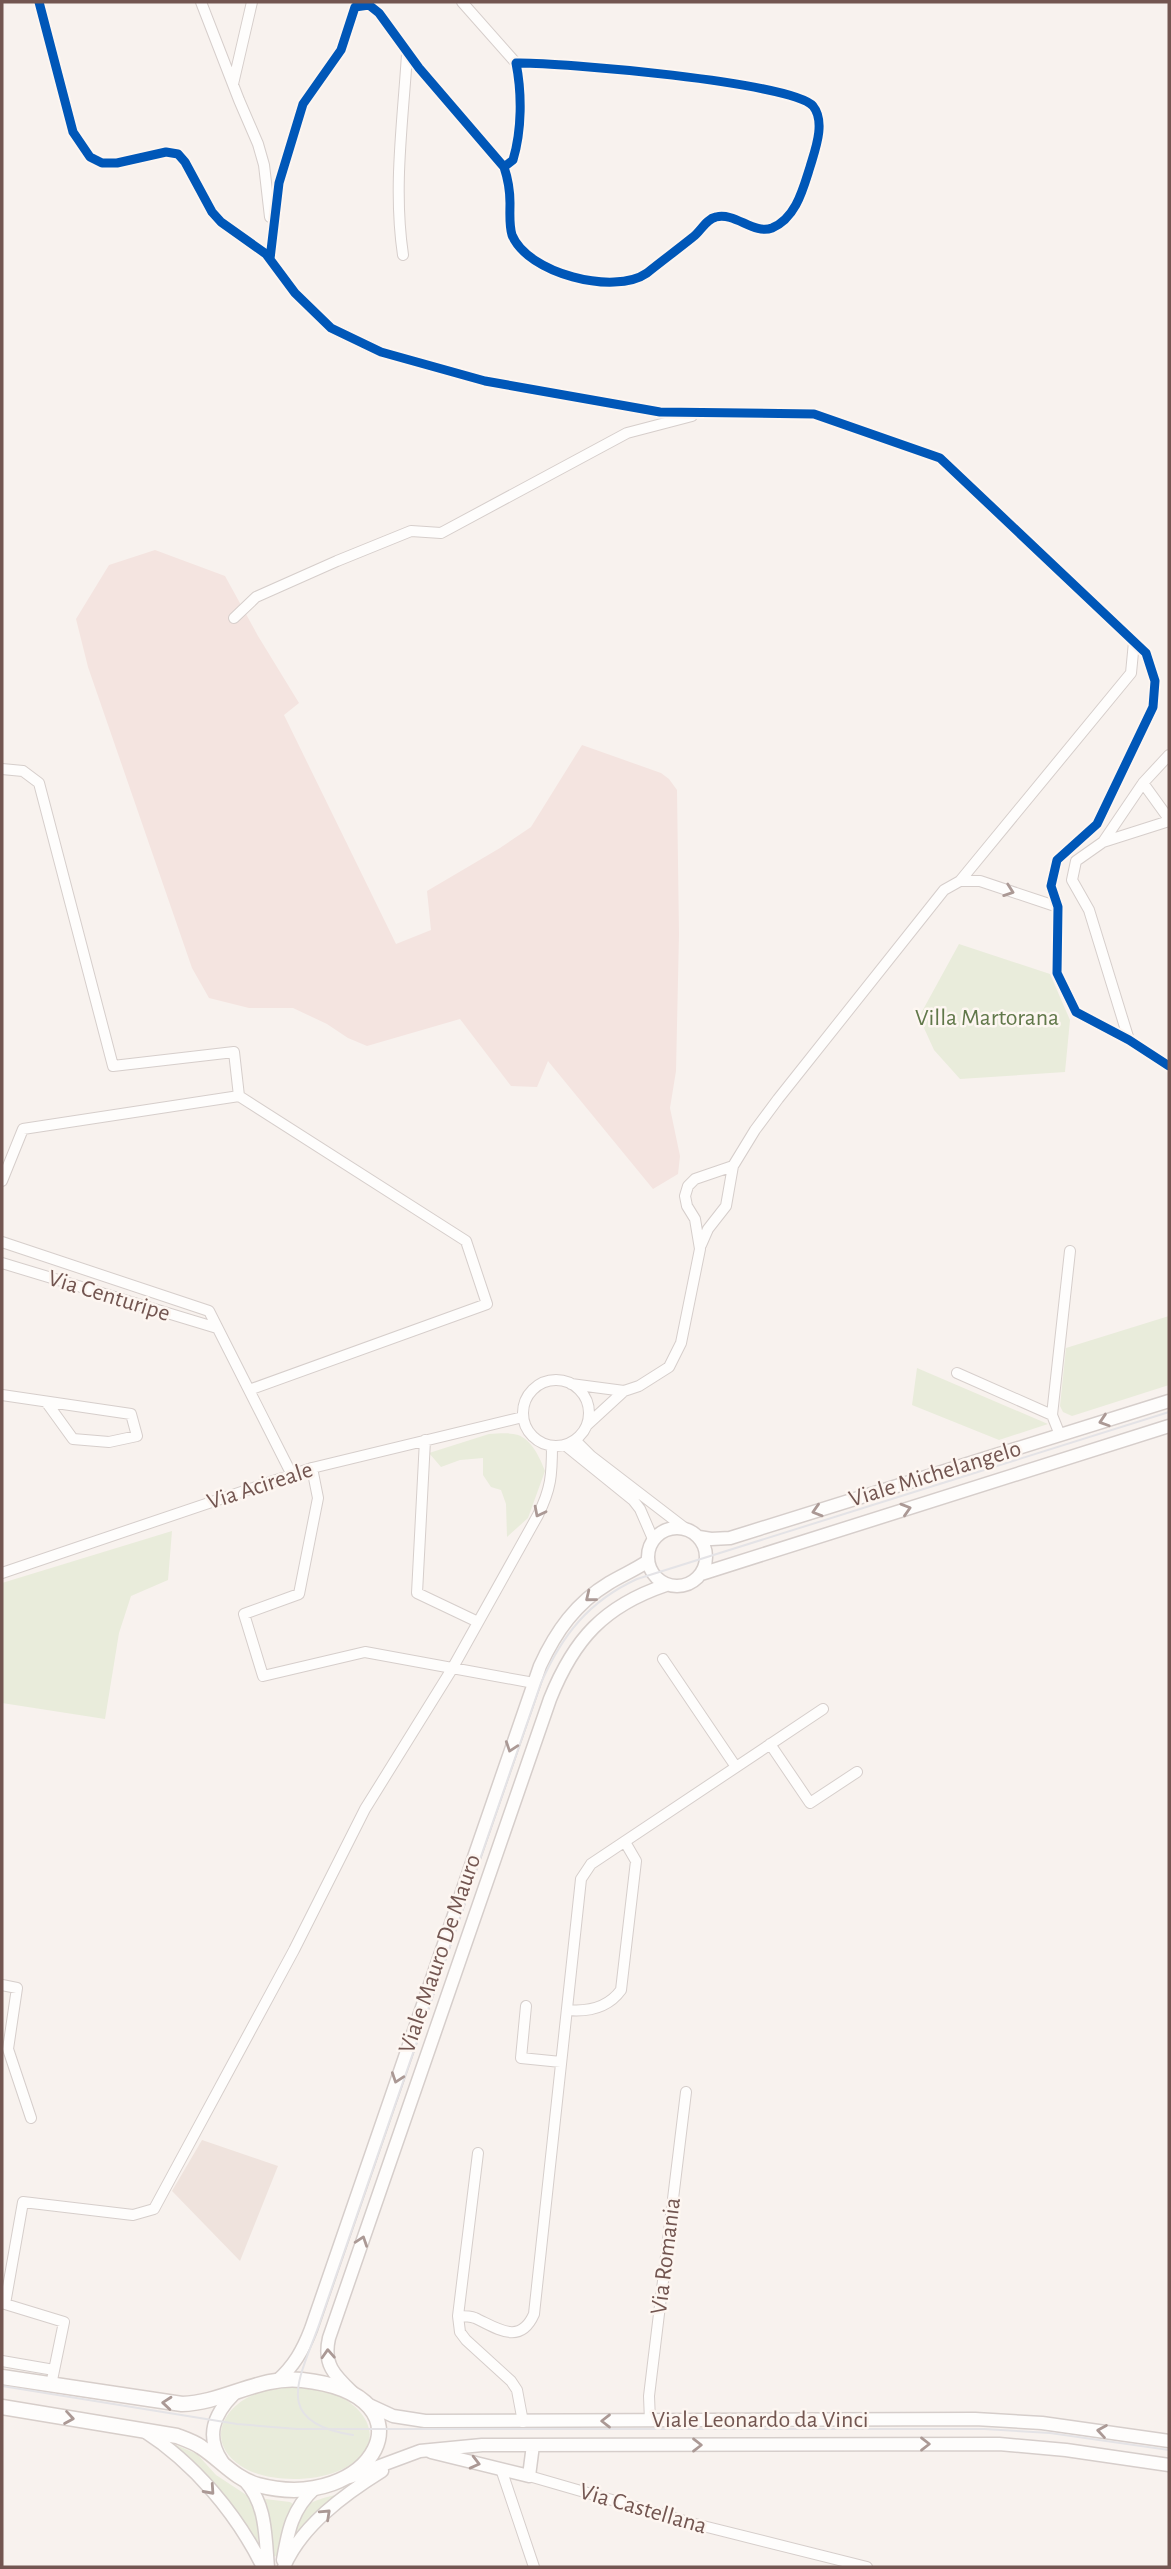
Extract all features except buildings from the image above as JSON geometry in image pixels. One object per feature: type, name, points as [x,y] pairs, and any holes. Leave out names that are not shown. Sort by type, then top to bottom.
[{"type":"main road","points":[[2,2377],[167,2404],[194,2404],[277,2381],[309,2381],[354,2395]]},
{"type":"main road","name":"Viale Leonardo da Vinci","points":[[354,2395],[367,2404]]},
{"type":"main road","points":[[2,2407],[141,2429],[192,2442],[245,2481],[290,2490],[315,2488],[343,2480],[360,2470],[370,2459],[377,2443],[377,2421],[367,2404]]},
{"type":"street","points":[[39,2],[74,132],[90,157],[102,163],[117,163],[166,152],[177,154],[185,162],[212,212],[221,222],[266,254],[295,293],[331,328],[381,352],[485,381],[660,412],[814,414],[940,458],[1146,653],[1155,681],[1153,707],[1097,824],[1057,860],[1051,886],[1058,907],[1057,973],[1076,1012],[1129,1040],[1169,1066]]},
{"type":"street","points":[[201,2],[261,155],[271,238]]},
{"type":"street","points":[[233,85],[251,2]]},
{"type":"street","points":[[462,2],[516,63],[520,82],[517,139],[513,160],[504,167]]},
{"type":"street","points":[[270,259],[279,183],[303,104],[341,50],[355,7],[369,5],[379,13],[407,54],[504,167],[509,183],[512,234],[522,252],[534,261],[555,270],[609,284],[633,281],[718,216],[730,217],[761,229],[770,229],[783,221],[795,207],[818,136],[819,122],[815,109],[808,102],[788,95],[679,76],[516,63]]},
{"type":"street","points":[[403,255],[398,219],[398,191],[407,54]]},
{"type":"street","points":[[234,618],[256,597],[337,561],[411,531],[441,533],[627,433],[706,412]]},
{"type":"street","points":[[624,1391],[561,1381],[541,1384],[527,1397],[523,1417],[526,1427],[532,1436],[542,1443],[552,1446],[565,1445],[575,1440],[587,1425],[624,1391],[639,1386],[669,1367],[681,1343],[700,1249],[708,1229],[726,1206],[733,1166],[778,1099],[944,890],[960,881],[1131,673],[1134,642]]},
{"type":"street","points":[[1103,842],[1143,783],[1169,755]]},
{"type":"street","points":[[2,769],[23,771],[39,783],[113,1066],[234,1052],[239,1096]]},
{"type":"street","points":[[1129,1040],[1089,910],[1072,880],[1076,862],[1103,842],[1169,820],[1143,783]]},
{"type":"street","points":[[960,881],[981,881],[1058,907]]},
{"type":"street","points":[[2,1181],[23,1129],[239,1096],[466,1241],[487,1304],[249,1390]]},
{"type":"street","points":[[700,1249],[695,1219],[687,1206],[685,1196],[688,1186],[695,1179],[733,1166]]},
{"type":"street","points":[[705,1177],[716,1178],[724,1185],[728,1195]]},
{"type":"street","points":[[687,1206],[696,1214],[707,1218],[720,1214]]},
{"type":"street","points":[[2,1242],[209,1311],[292,1475]]},
{"type":"street","points":[[1060,1436],[1052,1415],[1070,1251]]},
{"type":"street","name":"Via Centuripe","points":[[2,1263],[217,1328]]},
{"type":"street","points":[[957,1373],[1052,1415]]},
{"type":"street","points":[[570,1384],[584,1397],[589,1416],[587,1425]]},
{"type":"street","points":[[2,1395],[131,1414],[138,1436],[109,1442],[73,1439],[47,1403]]},
{"type":"street","name":"Viale Michelangelo","points":[[699,1537],[730,1538],[1169,1401]]},
{"type":"street","name":"Via Acireale","points":[[2,1573],[312,1468],[523,1417]]},
{"type":"street","name":"Viale Michelangelo","points":[[701,1574],[1169,1426]]},
{"type":"street","points":[[425,1440],[417,1593],[478,1622]]},
{"type":"street","points":[[575,1440],[627,1484],[699,1537],[706,1549],[701,1574],[685,1584],[666,1585],[653,1574],[648,1561],[648,1550],[653,1539],[668,1529],[686,1529]]},
{"type":"street","points":[[565,1445],[634,1500],[653,1539]]},
{"type":"street","points":[[51,2385],[64,2322],[5,2304],[23,2202],[133,2215],[153,2209],[294,1950],[365,1809],[452,1669],[548,1494],[552,1478],[552,1446]]},
{"type":"street","points":[[312,1468],[318,1498],[299,1594],[244,1614],[263,1676],[365,1652],[534,1683]]},
{"type":"street","name":"Viale Mauro De Mauro","points":[[277,2381],[292,2368],[305,2346],[534,1683],[557,1633],[573,1611],[601,1588],[648,1561]]},
{"type":"street","name":"Viale Mauro De Mauro","points":[[354,2395],[330,2368],[327,2359],[329,2338],[550,1699],[563,1669],[591,1628],[628,1601],[666,1585]]},
{"type":"street","points":[[663,1659],[736,1767]]},
{"type":"street","points":[[458,2316],[472,2316],[494,2329],[512,2333],[524,2329],[530,2322],[536,2300],[582,1879],[591,1864],[823,1709]]},
{"type":"street","points":[[770,1744],[810,1803],[857,1772]]},
{"type":"street","points":[[567,2010],[585,2012],[613,2001],[621,1990],[636,1861],[625,1842]]},
{"type":"street","points":[[2,1985],[18,1988],[8,2049],[31,2118]]},
{"type":"street","points":[[526,2006],[521,2058],[561,2062]]},
{"type":"street","name":"Via Romania","points":[[650,2421],[649,2396],[686,2092]]},
{"type":"street","points":[[478,2153],[458,2316],[460,2332],[511,2381],[517,2390],[523,2422]]},
{"type":"street","points":[[2,2361],[54,2370]]},
{"type":"street","points":[[226,2466],[213,2443],[213,2425],[218,2412],[234,2394]]},
{"type":"street","name":"Viale Leonardo da Vinci","points":[[367,2404],[394,2416],[413,2420],[1014,2420],[1169,2441]]},
{"type":"street","points":[[767,2420],[768,2444]]},
{"type":"street","points":[[141,2429],[170,2449],[225,2506],[266,2567]]},
{"type":"street","name":"Viale Leonardo da Vinci","points":[[416,2453],[482,2445],[999,2444],[1169,2465]]},
{"type":"street","points":[[529,2476],[533,2445]]},
{"type":"street","points":[[343,2480],[416,2453]]},
{"type":"street","points":[[283,2567],[295,2547],[337,2504],[369,2479],[416,2453]]},
{"type":"street","name":"Via Castellana","points":[[416,2453],[529,2476],[695,2524],[867,2567]]},
{"type":"street","points":[[501,2469],[534,2567]]},
{"type":"street","points":[[245,2481],[254,2490],[261,2506],[266,2567]]},
{"type":"street","points":[[283,2567],[291,2518],[296,2508],[315,2488]]},
{"type":"shaded area","points":[[155,550],[225,576],[299,703],[284,715],[396,944],[431,930],[427,891],[531,827],[582,745],[661,773],[669,779],[677,790],[679,934],[676,1071],[670,1108],[680,1156],[678,1174],[653,1189],[548,1061],[537,1087],[511,1086],[460,1019],[367,1046],[293,1008],[249,1008],[209,998],[192,968],[88,667],[76,619],[109,565]]},
{"type":"shaded area","points":[[202,2140],[278,2166],[240,2261],[172,2191]]},
{"type":"green space","name":"Villa Martorana","points":[[959,944],[1050,974],[1070,1020],[1065,1072],[960,1079],[934,1050],[919,1017]]},
{"type":"green space","points":[[1169,1316],[1169,1385],[1072,1416],[1063,1412],[1060,1406],[1066,1348]]},
{"type":"green space","points":[[917,1368],[1048,1424],[999,1440],[912,1405]]},
{"type":"green space","points":[[489,1434],[523,1437],[535,1450],[545,1471],[528,1518],[507,1537],[506,1504],[501,1490],[491,1487],[483,1475],[483,1458],[460,1460],[441,1467],[429,1453]]},
{"type":"green space","points":[[172,1531],[168,1580],[131,1596],[119,1633],[105,1719],[2,1703],[2,1583]]},
{"type":"green space","points":[[298,2387],[342,2397],[362,2414],[367,2422],[370,2438],[358,2459],[344,2469],[327,2475],[289,2479],[254,2473],[230,2457],[221,2437],[226,2417],[234,2408],[255,2394]]},
{"type":"green space","points":[[167,2441],[197,2454],[216,2475],[251,2498],[256,2511],[259,2548],[233,2507]]},
{"type":"green space","points":[[335,2495],[294,2536],[299,2518],[306,2507]]},
{"type":"green space","points":[[265,2499],[293,2504],[277,2556],[272,2557]]},
{"type":"tram line","points":[[353,2435],[327,2429],[310,2420],[301,2408],[298,2394],[300,2378],[541,1683],[558,1650],[579,1621],[605,1598],[637,1579],[1169,1412]]},
{"type":"tram line","points":[[2,2386],[237,2424],[297,2429],[984,2429],[1050,2433],[1169,2450]]},
{"type":"cycle path","points":[[39,2],[73,132],[90,157],[102,163],[117,163],[166,152],[178,154],[212,212],[221,222],[266,254],[295,293],[331,328],[381,352],[485,381],[660,412],[814,414],[940,458],[1146,653],[1155,681],[1153,707],[1097,824],[1057,860],[1051,886],[1058,907],[1057,973],[1076,1012],[1129,1040],[1169,1066]]},
{"type":"cycle path","points":[[270,259],[279,183],[303,104],[341,50],[355,7],[369,5],[379,13],[419,68],[504,167],[509,190],[511,231],[521,248],[535,260],[573,277],[594,281],[632,280],[647,273],[716,217],[723,216],[758,229],[772,228],[780,223],[793,210],[801,193],[817,144],[819,120],[813,106],[796,97],[764,89],[672,75],[516,63],[520,99],[518,136],[513,160],[504,167]]}]
